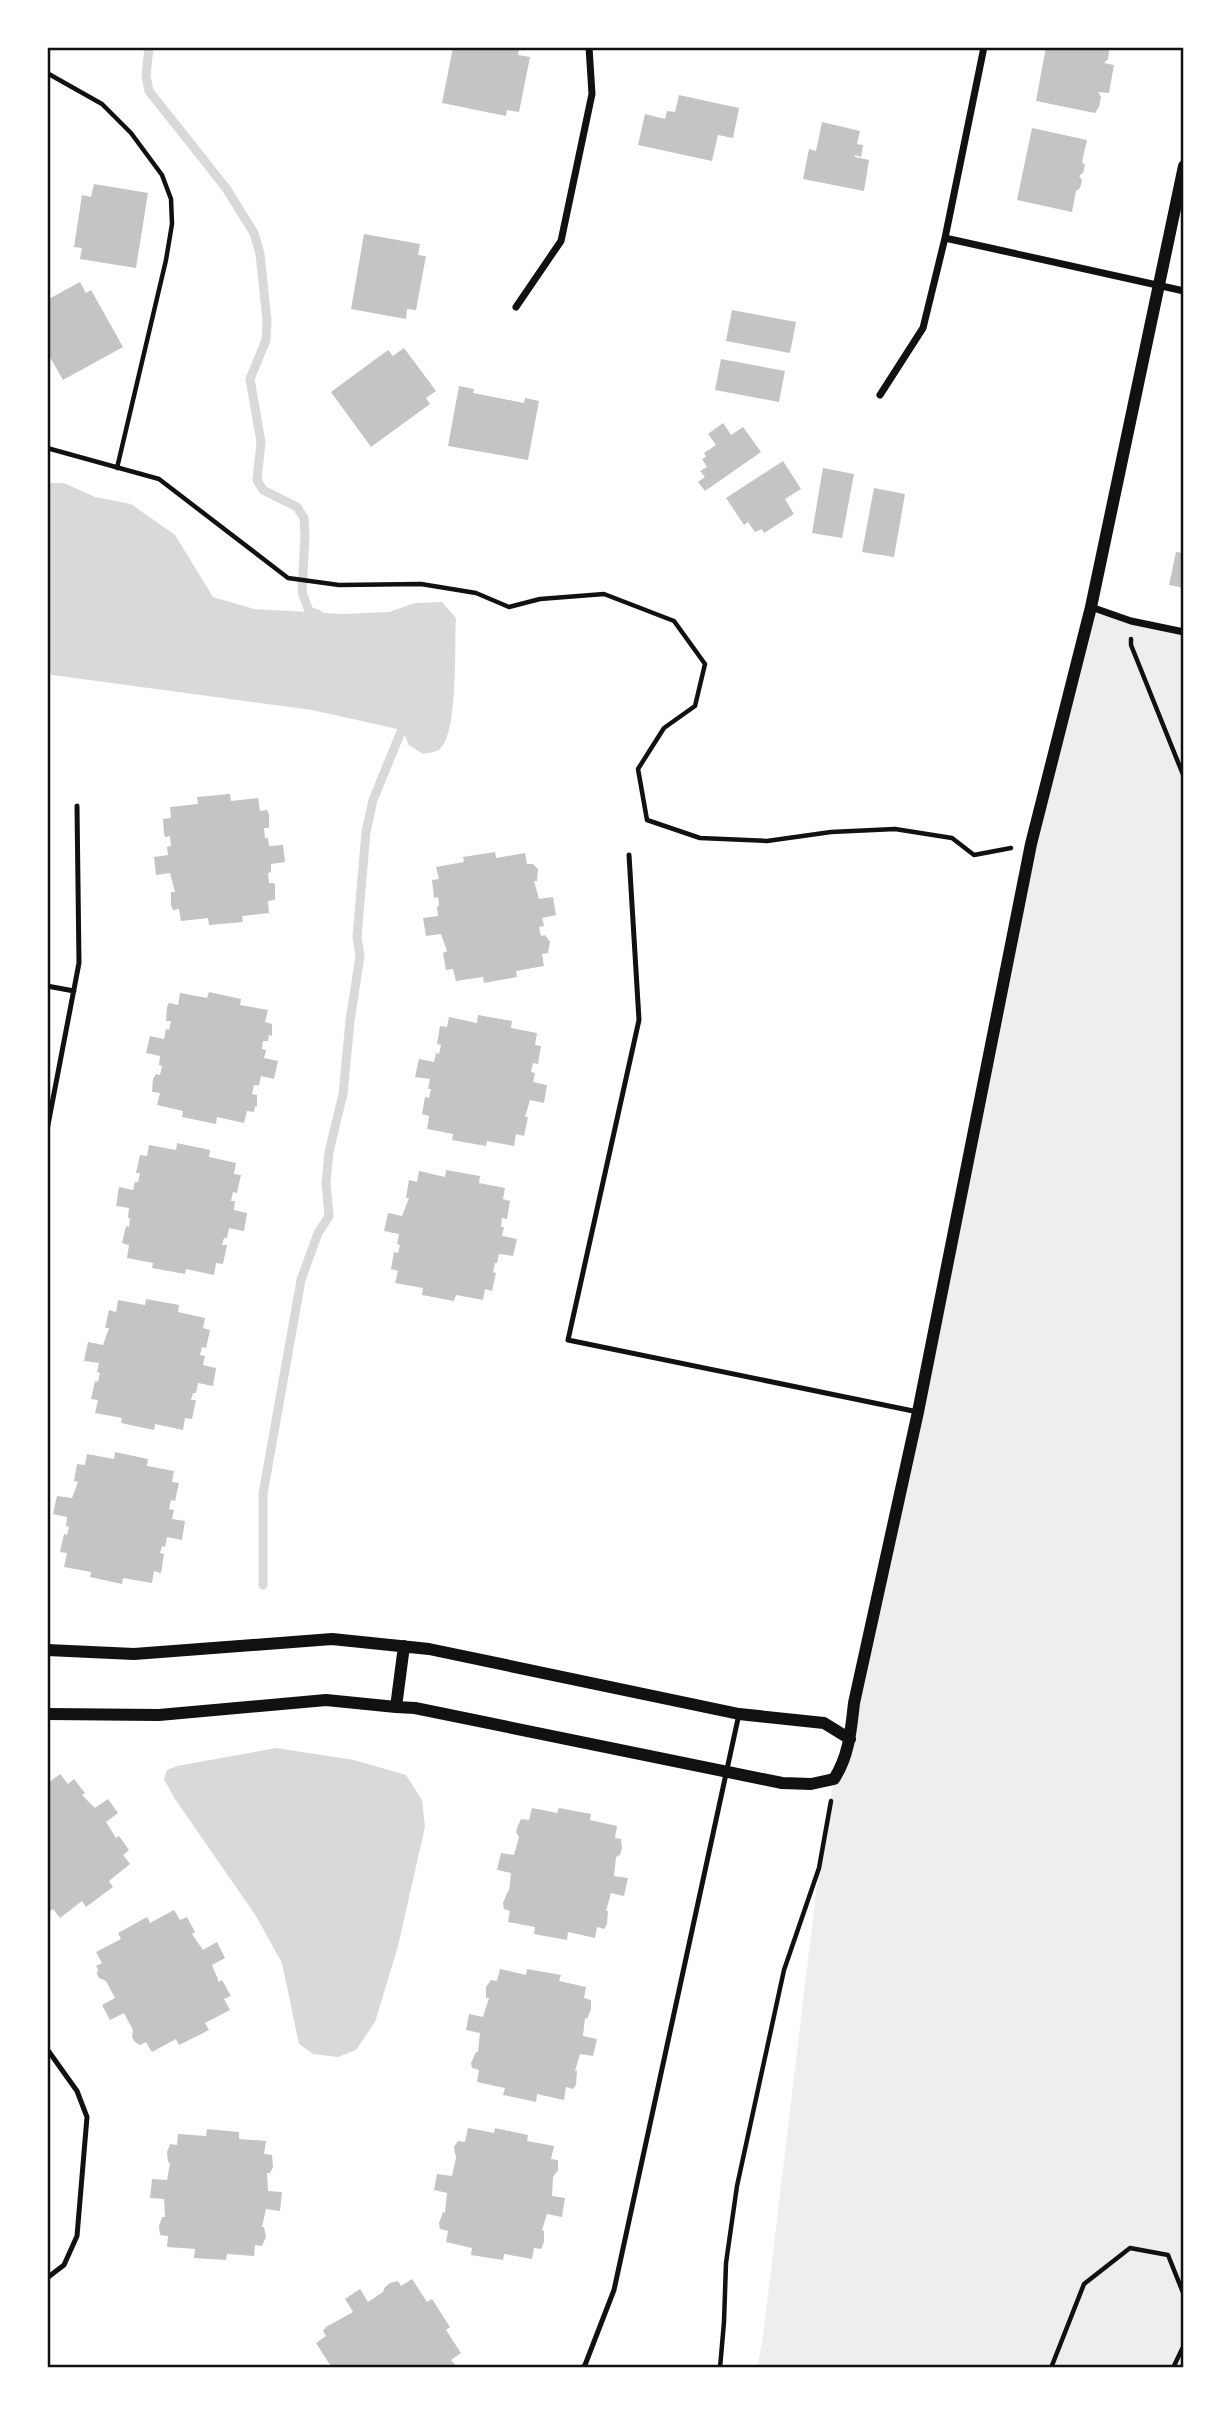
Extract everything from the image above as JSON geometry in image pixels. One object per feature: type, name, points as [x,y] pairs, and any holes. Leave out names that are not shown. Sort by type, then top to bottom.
[{"type":"street","points":[[516,307],[561,241],[592,94],[589,47]]},
{"type":"street","points":[[880,395],[923,328],[945,238],[984,47]]},
{"type":"street","points":[[47,1714],[159,1715],[326,1700],[415,1709],[726,1774],[782,1783],[811,1784],[834,1779],[843,1765],[850,1739],[854,1703],[918,1412],[1031,844],[1091,607],[1184,166]]},
{"type":"street","points":[[945,238],[1184,291]]},
{"type":"street","points":[[1091,607],[1131,621],[1184,632]]},
{"type":"street","points":[[47,1650],[134,1654],[332,1639],[404,1646],[738,1714],[824,1723],[850,1739]]},
{"type":"street","points":[[396,1707],[404,1646]]},
{"type":"lane","points":[[47,1130],[79,963],[77,806]]},
{"type":"lane","points":[[629,855],[639,1020],[568,1340],[918,1412]]},
{"type":"lane","points":[[47,986],[74,991]]},
{"type":"lane","points":[[582,2368],[614,2290],[738,1714]]},
{"type":"lane","points":[[47,2049],[77,2091],[87,2117],[77,2236],[64,2265],[47,2278]]},
{"type":"path","points":[[47,73],[102,104],[131,133],[162,175],[171,200],[172,224],[166,260],[117,468]]},
{"type":"path","points":[[47,448],[159,479],[288,578],[339,585],[421,584],[476,593],[509,607],[540,599],[604,594],[674,621],[705,664],[695,706],[664,728],[638,769],[647,820],[700,838],[767,841],[831,832],[895,829],[952,838],[974,855],[1031,844]]},
{"type":"path","points":[[1131,621],[1131,645],[1184,777]]},
{"type":"path","points":[[720,2368],[726,2263],[737,2186],[784,1970],[819,1868],[834,1779]]},
{"type":"path","points":[[1051,2368],[1084,2284],[1130,2248],[1168,2255],[1184,2295]]},
{"type":"path","points":[[1173,2368],[1184,2345]]},
{"type":"shaded area","points":[[47,483],[64,483],[95,497],[131,504],[175,535],[213,597],[254,609],[343,614],[389,612],[415,603],[442,602],[456,618],[453,708],[445,741],[439,750],[423,754],[409,745],[402,730],[312,710],[52,675],[47,669]]},
{"type":"shaded area","points":[[1091,607],[1184,632],[1184,2368],[757,2368],[763,2337],[819,1868],[834,1779],[843,1765],[1031,844]]},
{"type":"shaded area","points":[[276,1748],[354,1760],[406,1775],[422,1800],[425,1827],[398,1946],[375,2022],[356,2050],[338,2057],[313,2054],[299,2044],[282,1963],[256,1916],[164,1779],[167,1770],[177,1766]]},
{"type":"building","points":[[453,47],[512,47],[519,49],[518,55],[530,57],[519,112],[507,110],[506,116],[442,103]]},
{"type":"building","points":[[1046,47],[1107,47],[1108,59],[1104,63],[1114,65],[1109,93],[1098,92],[1101,97],[1095,113],[1036,101]]},
{"type":"building","points":[[679,95],[739,108],[733,138],[718,135],[712,161],[638,145],[645,114],[665,119],[667,111],[675,112]]},
{"type":"building","points":[[822,122],[860,131],[857,144],[863,145],[861,157],[855,157],[869,160],[864,191],[803,179],[809,149],[816,151]]},
{"type":"building","points":[[1032,128],[1087,140],[1082,162],[1085,165],[1079,176],[1082,180],[1076,191],[1072,212],[1017,200]]},
{"type":"building","points":[[94,184],[148,193],[136,268],[80,259],[82,248],[74,247],[82,195],[91,197]]},
{"type":"building","points":[[364,234],[420,244],[418,255],[426,256],[416,310],[407,309],[406,319],[351,309]]},
{"type":"building","points":[[80,282],[86,293],[91,290],[123,347],[63,380],[47,352],[47,300]]},
{"type":"building","points":[[732,310],[796,322],[790,353],[726,341]]},
{"type":"building","points":[[404,348],[436,391],[426,398],[430,404],[371,447],[331,392],[388,350],[393,356]]},
{"type":"building","points":[[721,359],[785,371],[779,402],[715,390]]},
{"type":"building","points":[[459,386],[474,389],[473,393],[524,403],[525,398],[539,401],[528,460],[448,446]]},
{"type":"building","points":[[723,423],[731,435],[743,427],[761,452],[705,491],[698,482],[705,477],[700,471],[707,467],[702,459],[706,457],[704,453],[716,445],[708,434]]},
{"type":"building","points":[[783,461],[801,489],[785,499],[794,514],[764,533],[762,529],[755,532],[748,522],[744,525],[726,498]]},
{"type":"building","points":[[823,468],[854,474],[842,538],[812,533]]},
{"type":"building","points":[[874,488],[905,494],[894,557],[862,552]]},
{"type":"building","points":[[1176,552],[1184,553],[1184,588],[1169,585]]},
{"type":"building","points":[[230,794],[231,801],[258,798],[260,811],[267,810],[269,814],[269,828],[264,828],[269,846],[283,845],[285,862],[271,864],[271,872],[268,873],[269,883],[274,883],[275,886],[275,900],[268,901],[269,913],[242,916],[243,922],[209,925],[208,918],[181,921],[179,909],[173,910],[171,905],[171,892],[175,892],[170,873],[156,875],[154,857],[168,855],[167,847],[171,846],[170,836],[165,837],[163,819],[171,818],[170,807],[198,804],[197,797]]},
{"type":"building","points":[[495,852],[496,858],[525,853],[527,864],[533,864],[538,869],[537,881],[534,881],[539,899],[553,897],[556,915],[542,918],[544,926],[539,927],[541,936],[545,935],[550,942],[548,953],[542,954],[544,966],[516,971],[517,977],[484,983],[483,977],[456,981],[453,969],[446,970],[443,953],[447,951],[441,934],[426,936],[423,918],[438,916],[438,897],[434,898],[432,880],[439,879],[436,867],[464,862],[463,857]]},
{"type":"building","points":[[209,992],[241,999],[240,1005],[268,1010],[265,1022],[272,1024],[272,1036],[269,1035],[268,1041],[263,1041],[262,1049],[266,1050],[264,1058],[278,1061],[274,1079],[261,1076],[259,1085],[254,1085],[252,1094],[257,1095],[257,1107],[255,1106],[254,1112],[247,1111],[244,1123],[217,1117],[216,1124],[182,1117],[183,1111],[157,1105],[160,1093],[152,1092],[153,1079],[156,1074],[160,1075],[162,1066],[159,1065],[160,1056],[146,1053],[150,1036],[164,1039],[171,1021],[166,1021],[167,1007],[169,1003],[178,1005],[180,993],[207,998]]},
{"type":"building","points":[[478,1015],[512,1021],[511,1028],[537,1033],[535,1045],[541,1046],[538,1064],[533,1063],[531,1072],[535,1073],[533,1082],[547,1085],[544,1103],[530,1100],[525,1117],[528,1117],[524,1136],[516,1134],[514,1146],[487,1141],[486,1146],[452,1140],[453,1134],[427,1129],[429,1116],[422,1114],[425,1097],[429,1098],[431,1089],[428,1089],[430,1079],[415,1077],[419,1059],[434,1062],[441,1045],[437,1044],[440,1026],[447,1027],[449,1017],[477,1023]]},
{"type":"building","points":[[177,1143],[210,1150],[209,1157],[236,1163],[234,1174],[241,1175],[237,1193],[233,1192],[231,1201],[235,1201],[234,1210],[247,1213],[244,1231],[229,1228],[222,1245],[227,1245],[223,1264],[216,1263],[214,1275],[186,1269],[185,1274],[152,1268],[153,1263],[127,1258],[129,1245],[122,1243],[130,1218],[129,1208],[116,1206],[119,1187],[133,1190],[140,1173],[136,1173],[140,1155],[147,1156],[149,1145],[176,1150]]},
{"type":"building","points":[[446,1170],[480,1176],[479,1183],[505,1188],[503,1199],[510,1201],[507,1219],[502,1218],[501,1227],[504,1227],[502,1236],[517,1239],[513,1256],[499,1254],[493,1272],[496,1273],[492,1291],[485,1289],[483,1300],[456,1295],[454,1301],[422,1295],[423,1288],[395,1283],[398,1271],[391,1269],[394,1252],[398,1253],[400,1245],[397,1244],[399,1234],[384,1231],[388,1213],[402,1216],[409,1198],[406,1198],[409,1180],[417,1182],[419,1171],[445,1177]]},
{"type":"building","points":[[146,1299],[179,1305],[178,1312],[205,1318],[203,1328],[210,1330],[206,1348],[202,1347],[200,1355],[205,1356],[203,1365],[216,1368],[213,1386],[198,1383],[191,1400],[196,1400],[192,1419],[185,1418],[183,1430],[155,1424],[154,1430],[121,1423],[122,1418],[95,1413],[98,1400],[91,1399],[95,1381],[98,1382],[100,1373],[97,1372],[99,1363],[84,1361],[88,1342],[103,1345],[109,1328],[105,1328],[109,1310],[116,1312],[118,1300],[145,1305]]},
{"type":"building","points":[[115,1452],[148,1459],[147,1466],[174,1471],[172,1482],[179,1483],[175,1501],[171,1500],[169,1509],[174,1510],[172,1519],[185,1521],[182,1540],[167,1537],[165,1547],[162,1546],[160,1553],[164,1554],[161,1573],[154,1571],[152,1583],[123,1578],[122,1584],[90,1577],[91,1572],[64,1567],[67,1553],[60,1552],[64,1534],[67,1535],[69,1527],[66,1526],[67,1517],[53,1514],[57,1496],[72,1498],[78,1482],[74,1481],[77,1464],[85,1465],[87,1454],[114,1459]]},
{"type":"building","points":[[60,1774],[68,1784],[74,1779],[85,1793],[82,1795],[95,1808],[108,1799],[118,1813],[106,1822],[116,1838],[119,1836],[129,1850],[123,1855],[130,1864],[109,1881],[113,1887],[86,1907],[82,1901],[60,1918],[53,1909],[47,1913],[47,1784]]},
{"type":"building","points":[[532,1808],[557,1813],[559,1808],[591,1814],[590,1820],[617,1826],[615,1838],[621,1839],[622,1848],[620,1855],[616,1857],[614,1876],[628,1878],[624,1896],[611,1893],[606,1911],[607,1924],[604,1929],[597,1927],[595,1938],[568,1932],[567,1940],[534,1934],[535,1927],[508,1922],[510,1911],[504,1909],[503,1903],[509,1891],[511,1873],[497,1870],[501,1853],[514,1855],[519,1837],[517,1828],[521,1819],[529,1820]]},
{"type":"building","points":[[174,1910],[180,1920],[187,1917],[195,1932],[192,1934],[203,1950],[217,1942],[225,1958],[212,1965],[219,1982],[222,1980],[231,1996],[224,1999],[230,2010],[205,2023],[209,2030],[179,2045],[176,2039],[152,2052],[146,2042],[140,2045],[135,2042],[132,2037],[133,2030],[124,2013],[110,2020],[102,2005],[115,1998],[106,1981],[97,1974],[96,1966],[102,1963],[96,1952],[121,1939],[118,1933],[147,1917],[150,1923]]},
{"type":"building","points":[[500,1969],[526,1975],[527,1969],[561,1975],[559,1981],[586,1987],[584,1998],[591,2000],[591,2009],[587,2019],[585,2018],[583,2036],[597,2039],[593,2056],[580,2054],[575,2071],[576,2085],[573,2089],[566,2087],[564,2100],[537,2094],[536,2102],[503,2095],[505,2088],[477,2082],[479,2070],[472,2068],[471,2063],[478,2052],[480,2033],[466,2030],[469,2014],[483,2017],[489,1998],[486,1998],[486,1987],[491,1980],[497,1981]]},
{"type":"building","points":[[468,2128],[494,2133],[495,2128],[528,2135],[527,2141],[554,2146],[551,2159],[558,2160],[558,2170],[553,2177],[552,2196],[565,2198],[562,2217],[547,2214],[542,2230],[544,2242],[541,2249],[534,2248],[532,2259],[504,2254],[503,2260],[471,2255],[472,2248],[446,2242],[448,2231],[440,2229],[439,2223],[443,2212],[445,2213],[447,2193],[434,2190],[437,2174],[452,2176],[456,2158],[454,2147],[458,2141],[465,2142]]},
{"type":"building","points":[[207,2129],[239,2132],[239,2139],[266,2141],[264,2154],[272,2155],[273,2167],[270,2173],[267,2173],[268,2191],[282,2192],[280,2211],[266,2209],[262,2227],[266,2237],[262,2246],[255,2245],[254,2256],[227,2254],[226,2260],[194,2258],[195,2249],[167,2247],[168,2236],[160,2235],[159,2226],[162,2217],[165,2217],[164,2199],[150,2198],[152,2179],[167,2180],[170,2163],[167,2152],[170,2144],[177,2145],[178,2134],[206,2136]]},
{"type":"building","points":[[412,2279],[427,2302],[432,2299],[450,2327],[446,2330],[461,2353],[451,2360],[455,2365],[450,2368],[332,2368],[316,2343],[326,2336],[323,2331],[326,2327],[353,2312],[345,2299],[360,2289],[368,2302],[383,2292],[390,2283],[398,2281],[401,2286]]},
{"type":"waterway","points":[[149,47],[146,76],[149,91],[226,188],[254,233],[260,254],[267,320],[266,340],[250,379],[261,442],[257,480],[263,490],[297,507],[304,518],[302,592],[309,611],[319,615]]},
{"type":"waterway","points":[[263,1585],[263,1494],[301,1280],[318,1233],[329,1216],[326,1183],[329,1152],[343,1094],[360,956],[357,937],[366,832],[373,800],[405,722]]}]
